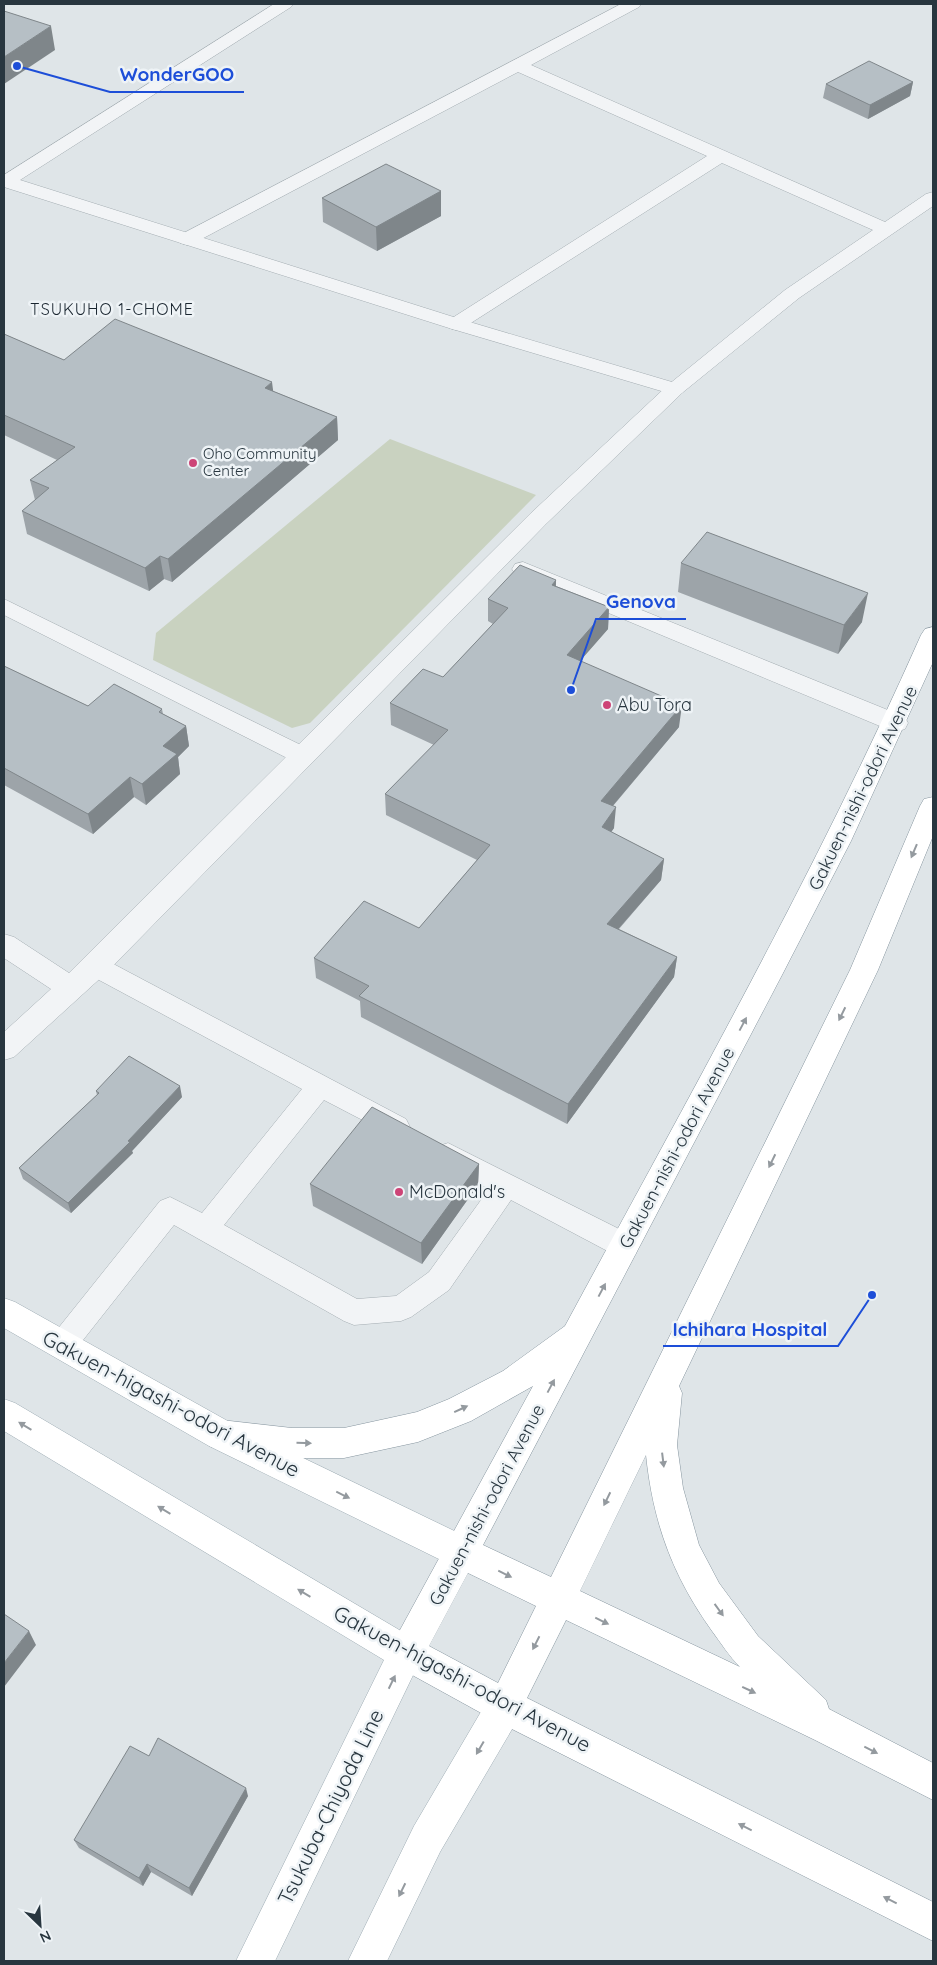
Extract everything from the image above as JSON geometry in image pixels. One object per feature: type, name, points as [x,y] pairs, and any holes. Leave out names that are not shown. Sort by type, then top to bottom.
[{"type":"main road","name":"Gakuen-nishi-odori Avenue","points":[[406,1653],[786,944],[896,723],[933,635]]},
{"type":"main road","points":[[366,1961],[427,1839],[505,1706],[558,1600],[864,970],[933,806]]},
{"type":"main road","name":"Gakuen-higashi-odori Avenue","points":[[4,1312],[221,1435],[558,1600],[828,1727],[933,1782]]},
{"type":"main road","points":[[221,1435],[292,1443],[344,1443],[418,1427],[460,1410],[514,1381],[579,1333]]},
{"type":"main road","points":[[667,1377],[661,1445],[666,1488],[683,1550],[707,1595],[746,1648],[828,1727]]},
{"type":"main road","name":"Gakuen-higashi-odori Avenue","points":[[4,1414],[406,1653],[505,1706],[933,1922]]},
{"type":"main road","name":"Tsukuba-Chiyoda Line","points":[[255,1961],[406,1653]]},
{"type":"street","points":[[4,182],[284,4]]},
{"type":"street","points":[[187,239],[633,4]]},
{"type":"street","points":[[517,65],[885,229]]},
{"type":"street","points":[[456,324],[720,156]]},
{"type":"street","points":[[4,182],[456,324],[675,389]]},
{"type":"street","points":[[4,1049],[95,966],[538,519],[675,389],[792,294],[933,198]]},
{"type":"street","points":[[500,559],[896,723]]},
{"type":"street","points":[[4,944],[70,988]]},
{"type":"lane","points":[[4,606],[303,756]]},
{"type":"lane","points":[[95,966],[507,1186],[625,1246]]},
{"type":"lane","points":[[205,1229],[320,1086]]},
{"type":"lane","points":[[62,1345],[170,1209],[354,1312],[401,1308],[439,1281],[507,1186]]},
{"type":"green space","points":[[390,439],[536,495],[310,723],[292,728],[153,660],[156,633]]},
{"type":"building","points":[[4,11],[51,26],[4,57]]},
{"type":"building","points":[[869,61],[913,82],[870,105],[826,84]]},
{"type":"building","points":[[386,164],[441,191],[376,227],[322,198]]},
{"type":"building","name":"Oho Community Center","points":[[115,319],[272,382],[265,388],[337,417],[168,559],[160,556],[145,568],[22,511],[49,488],[30,480],[75,447],[4,415],[4,334],[64,360]]},
{"type":"building","points":[[707,532],[868,593],[844,625],[681,563]]},
{"type":"building","points":[[520,565],[556,580],[552,585],[609,607],[567,655],[682,705],[601,801],[616,807],[602,827],[664,859],[607,924],[677,957],[568,1104],[359,996],[369,986],[314,958],[364,901],[419,928],[490,845],[385,794],[448,730],[390,703],[423,669],[443,677],[508,608],[488,599]]},
{"type":"building","points":[[4,666],[88,706],[114,684],[162,709],[159,712],[186,726],[163,746],[177,754],[142,784],[130,777],[88,814],[4,768]]},
{"type":"building","points":[[129,1056],[180,1086],[128,1141],[130,1142],[68,1203],[19,1168],[99,1093],[96,1091]]},
{"type":"building","name":"McDonald's","points":[[372,1107],[479,1164],[421,1243],[310,1184]]},
{"type":"building","points":[[4,1614],[29,1631],[4,1663]]},
{"type":"building","points":[[158,1738],[246,1788],[189,1888],[147,1864],[139,1878],[74,1840],[130,1746],[149,1756]]},
{"type":"place","name":"WonderGOO","points":[[17,66]]},
{"type":"place","name":"Oho Community Center","points":[[193,463]]},
{"type":"place","name":"Genova","points":[[571,690]]},
{"type":"place","name":"Abu Tora","points":[[607,705]]},
{"type":"place","name":"McDonald's","points":[[399,1192]]},
{"type":"place","name":"Ichihara Hospital","points":[[872,1295]]},
{"type":"district","name":"TSUKUHO 1-CHOME","points":[[112,309]]}]
